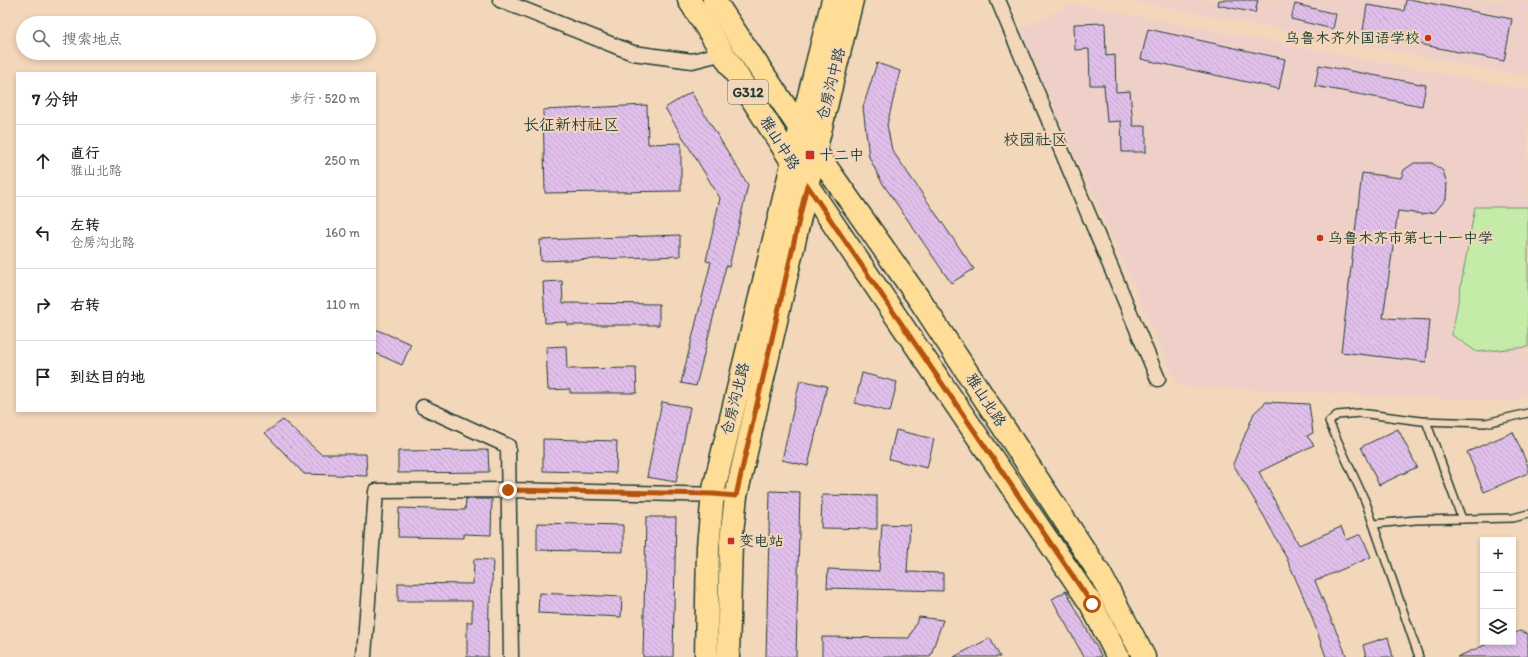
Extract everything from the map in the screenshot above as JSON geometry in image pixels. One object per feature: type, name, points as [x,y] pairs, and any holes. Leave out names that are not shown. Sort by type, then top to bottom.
[{"type":"main road","name":"雅山中路","points":[[689,0],[724,54],[804,157]]},
{"type":"main road","name":"雅山中路","points":[[714,0],[804,157]]},
{"type":"main road","name":"仓房沟中路","points":[[804,157],[833,0]]},
{"type":"main road","name":"仓房沟中路","points":[[804,157],[852,0]]},
{"type":"main road","name":"仓房沟北路","points":[[706,657],[708,547],[713,494],[804,157]]},
{"type":"main road","name":"仓房沟北路","points":[[728,657],[731,541],[736,496],[804,157]]},
{"type":"main road","name":"雅山北路","points":[[804,157],[1092,604],[1118,657]]},
{"type":"main road","name":"雅山北路","points":[[804,157],[919,300],[1100,574],[1144,657]]},
{"type":"street","points":[[500,0],[633,53],[692,61],[724,54]]},
{"type":"street","points":[[998,0],[1158,379]]},
{"type":"street","points":[[423,408],[508,446],[511,657]]},
{"type":"street","points":[[364,656],[376,491],[508,490],[713,494],[736,496]]},
{"type":"lane","points":[[1419,657],[1366,503],[1329,422],[1337,415],[1360,413],[1426,421],[1486,422],[1528,413]]},
{"type":"lane","points":[[1426,421],[1462,519]]},
{"type":"lane","points":[[1374,524],[1416,520],[1513,518],[1528,514]]},
{"type":"shaded area","name":"乌鲁木齐外国语学校","points":[[1128,0],[1528,0],[1528,77]]},
{"type":"shaded area","name":"乌鲁木齐市第七十一中学","points":[[1073,4],[1528,90],[1528,395],[1513,402],[1178,386],[1019,29]]},
{"type":"green space","points":[[1475,207],[1528,207],[1528,347],[1477,352],[1452,335]]},
{"type":"building","points":[[1219,0],[1258,0],[1255,13],[1218,5]]},
{"type":"building","points":[[1406,0],[1414,0],[1512,19],[1504,61],[1398,40],[1399,36],[1363,31],[1367,5],[1404,11]]},
{"type":"building","points":[[1295,4],[1336,14],[1333,29],[1291,19]]},
{"type":"building","points":[[1105,23],[1106,56],[1115,55],[1116,92],[1130,91],[1133,126],[1146,126],[1146,152],[1122,152],[1121,121],[1107,122],[1104,85],[1090,85],[1089,49],[1075,50],[1074,24]]},
{"type":"building","points":[[1148,29],[1285,59],[1279,89],[1141,59]]},
{"type":"building","points":[[877,63],[900,71],[887,125],[892,150],[974,269],[951,283],[881,181],[869,157],[863,107]]},
{"type":"building","points":[[1319,65],[1426,85],[1422,106],[1315,86]]},
{"type":"building","points":[[691,92],[748,185],[729,267],[726,266],[696,386],[681,383],[711,262],[706,261],[720,198],[665,108]]},
{"type":"building","points":[[647,105],[648,144],[681,143],[681,191],[545,193],[543,110]]},
{"type":"building","points":[[1414,163],[1432,163],[1443,171],[1447,183],[1446,199],[1435,212],[1422,214],[1398,211],[1383,318],[1430,320],[1426,362],[1341,352],[1362,173],[1401,178],[1404,170]]},
{"type":"building","points":[[680,235],[680,256],[541,261],[540,240]]},
{"type":"building","points":[[562,281],[563,303],[659,304],[659,325],[567,325],[567,322],[545,323],[543,282]]},
{"type":"building","points":[[376,329],[411,344],[402,365],[376,353]]},
{"type":"building","points":[[566,346],[567,369],[636,368],[637,393],[570,393],[570,389],[548,390],[546,347]]},
{"type":"building","points":[[862,373],[897,382],[890,412],[855,403]]},
{"type":"building","points":[[800,380],[827,386],[808,466],[782,460]]},
{"type":"building","points":[[662,402],[690,407],[676,482],[647,477]]},
{"type":"building","points":[[1266,402],[1309,404],[1313,433],[1307,436],[1314,445],[1259,472],[1299,545],[1341,527],[1347,540],[1361,534],[1371,557],[1315,581],[1347,657],[1326,657],[1310,612],[1287,559],[1233,464],[1254,413]]},
{"type":"building","points":[[283,420],[321,454],[366,454],[367,476],[304,474],[265,433]]},
{"type":"building","points":[[1398,429],[1417,467],[1379,485],[1361,447]]},
{"type":"building","points":[[896,430],[934,439],[927,468],[889,459]]},
{"type":"building","points":[[1513,432],[1528,466],[1528,473],[1484,492],[1467,452]]},
{"type":"building","points":[[543,439],[617,441],[616,473],[543,471]]},
{"type":"building","points":[[488,450],[489,472],[398,473],[398,451]]},
{"type":"building","points":[[770,491],[800,492],[796,657],[766,657]]},
{"type":"building","points":[[822,495],[877,496],[877,529],[821,528]]},
{"type":"building","points":[[466,499],[492,499],[491,535],[464,534],[464,538],[398,537],[399,508],[465,510]]},
{"type":"building","points":[[646,517],[676,517],[673,657],[643,657]]},
{"type":"building","points":[[537,523],[623,525],[623,552],[537,550]]},
{"type":"building","points":[[882,524],[910,525],[907,572],[943,573],[943,591],[827,588],[828,569],[879,571]]},
{"type":"building","points":[[474,559],[493,560],[491,603],[489,603],[488,657],[467,657],[467,622],[472,622],[472,601],[398,601],[398,583],[473,584]]},
{"type":"building","points":[[1066,591],[1102,657],[1084,657],[1052,599]]},
{"type":"building","points":[[539,593],[622,597],[621,617],[538,613]]},
{"type":"building","points":[[919,617],[943,620],[930,657],[822,657],[822,637],[909,638]]},
{"type":"building","points":[[1520,631],[1528,634],[1528,657],[1457,657],[1485,645],[1516,645],[1516,633]]},
{"type":"building","points":[[1388,637],[1393,657],[1366,657],[1363,645]]},
{"type":"building","points":[[990,638],[1000,657],[954,657]]},
{"type":"place","name":"乌鲁木齐外国语学校","points":[[1428,38]]},
{"type":"place","name":"十二中","points":[[810,155]]},
{"type":"place","name":"乌鲁木齐市第七十一中学","points":[[1320,238]]},
{"type":"place","name":"变电站","points":[[731,541]]},
{"type":"district","name":"长征新村社区","points":[[571,124]]},
{"type":"district","name":"校园社区","points":[[1035,139]]},
{"type":"route","points":[[508,490],[713,494],[736,496],[807,185],[1092,604]]}]
